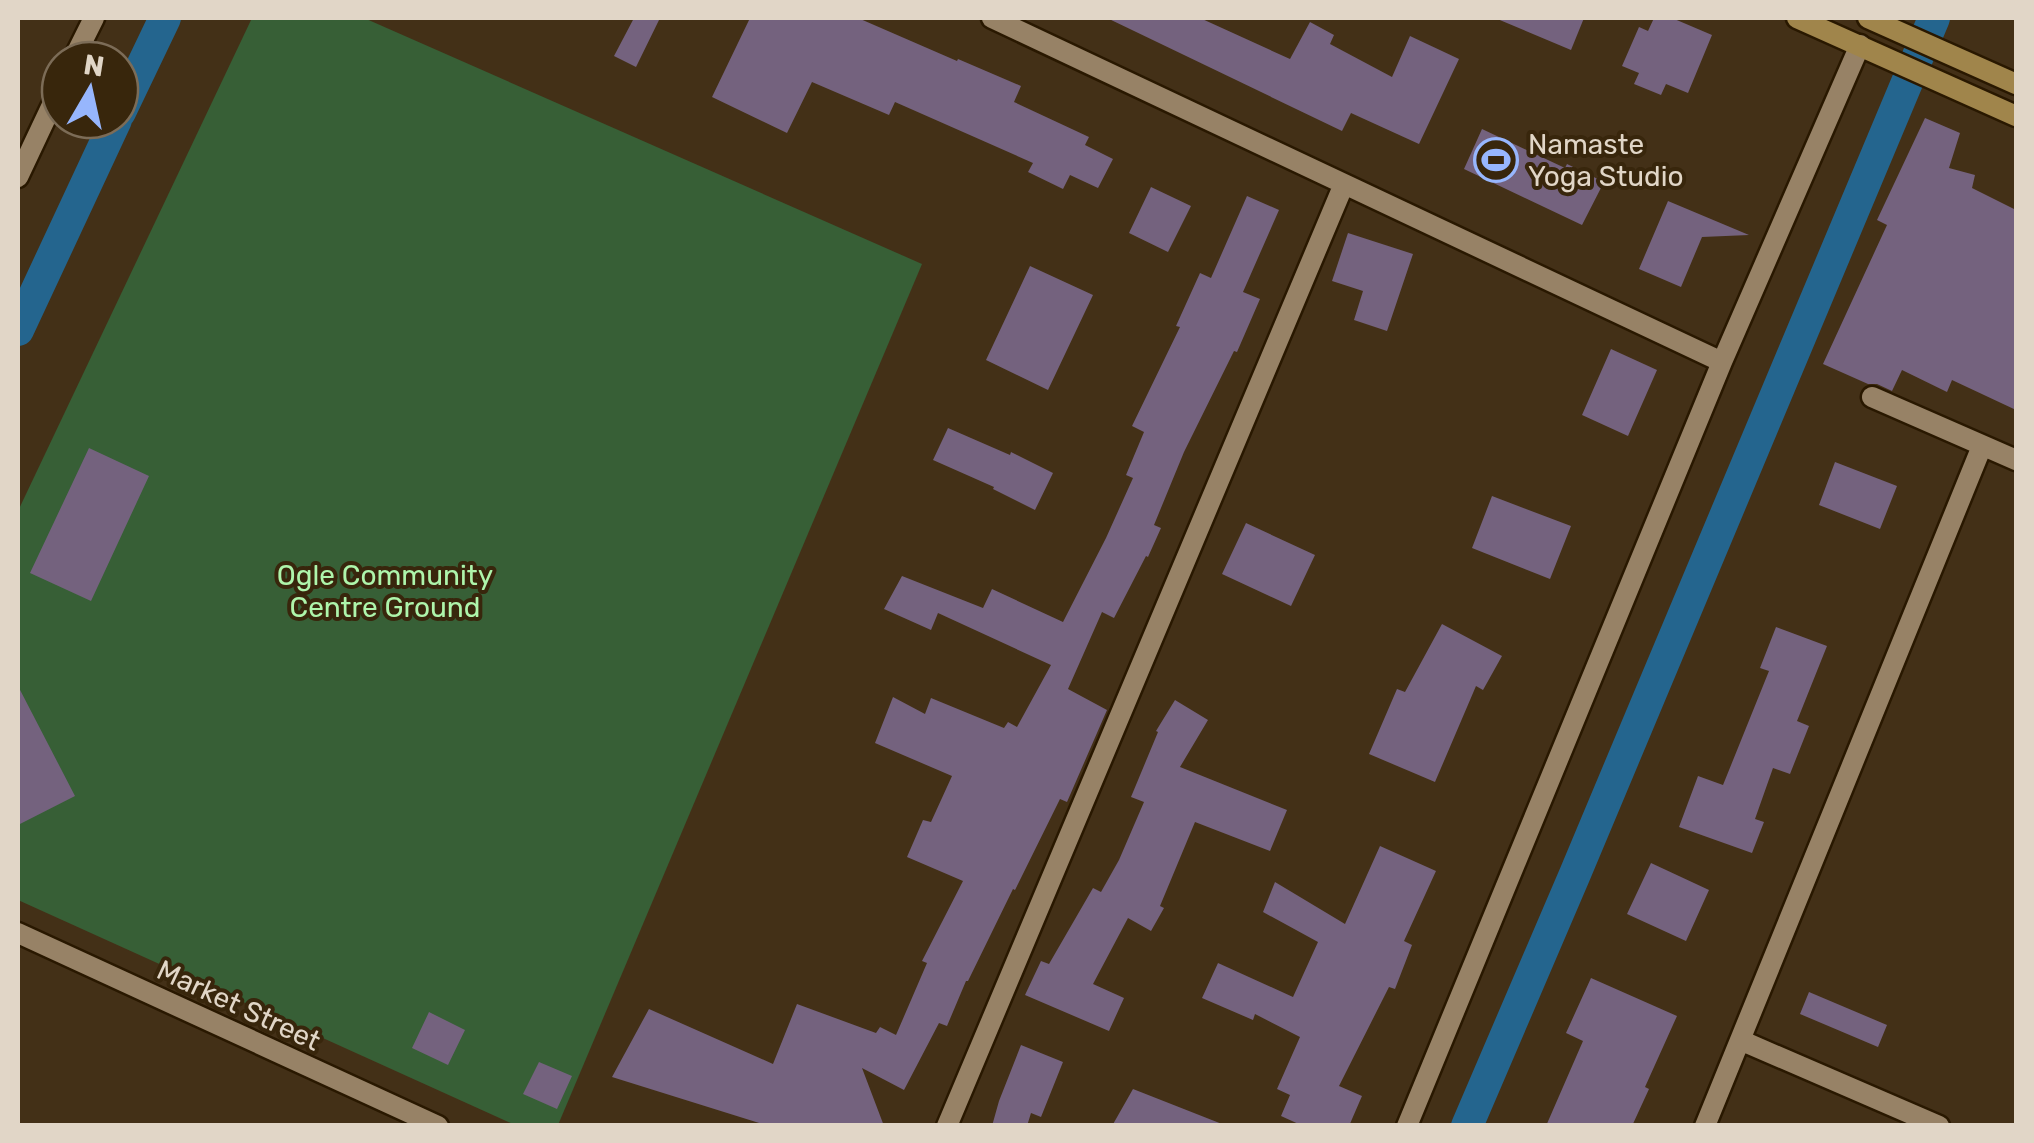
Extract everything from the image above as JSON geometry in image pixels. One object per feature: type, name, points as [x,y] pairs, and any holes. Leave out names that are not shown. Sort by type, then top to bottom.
[{"type":"main road","points":[[1797,18],[2016,116]]},
{"type":"main road","points":[[1871,18],[2016,84]]},
{"type":"street","points":[[992,18],[1722,362]]},
{"type":"street","points":[[1407,1126],[1722,362],[1860,46]]},
{"type":"street","points":[[18,177],[40,130]]},
{"type":"street","points":[[947,1126],[1344,184]]},
{"type":"street","points":[[1872,397],[2016,460]]},
{"type":"street","points":[[1705,1126],[1982,446]]},
{"type":"street","name":"Market Street","points":[[18,933],[438,1126]]},
{"type":"street","points":[[1740,1040],[1939,1126]]},
{"type":"green space","name":"Ogle Community Centre Ground","points":[[252,18],[364,18],[922,264],[558,1125],[515,1125],[18,900],[18,511]]},
{"type":"building","points":[[634,18],[660,18],[636,67],[614,56]]},
{"type":"building","points":[[750,18],[858,18],[1021,86],[1014,102],[1089,137],[1085,145],[1113,159],[1098,188],[1070,175],[1063,189],[1028,172],[1033,163],[895,102],[889,115],[812,82],[787,133],[712,97]]},
{"type":"building","points":[[1107,18],[1200,18],[1290,59],[1310,22],[1334,35],[1330,44],[1392,77],[1410,36],[1459,59],[1419,144],[1351,113],[1342,131]]},
{"type":"building","points":[[1495,18],[1584,18],[1571,50]]},
{"type":"building","points":[[1654,18],[1672,18],[1712,35],[1688,93],[1666,84],[1661,95],[1634,84],[1639,73],[1622,66],[1639,27],[1648,31]]},
{"type":"building","points":[[1925,118],[1960,133],[1949,168],[1975,175],[1972,188],[2016,210],[2016,410],[1952,380],[1947,392],[1902,370],[1892,391],[1823,364],[1887,225],[1877,220]]},
{"type":"building","points":[[1482,129],[1604,182],[1582,225],[1464,169]]},
{"type":"building","points":[[1151,187],[1191,206],[1168,252],[1129,233]]},
{"type":"building","points":[[1247,196],[1279,210],[1243,292],[1260,299],[1184,452],[1154,525],[1161,528],[1148,557],[1114,618],[1102,612],[1068,689],[1107,710],[1067,802],[1060,799],[966,981],[947,1026],[939,1023],[904,1090],[862,1068],[884,1126],[769,1126],[612,1077],[649,1009],[773,1064],[797,1004],[876,1033],[880,1027],[896,1035],[927,963],[922,961],[963,881],[907,857],[923,820],[931,822],[952,776],[875,743],[893,697],[925,714],[931,698],[1004,728],[1008,722],[1017,727],[1051,665],[938,613],[931,630],[884,609],[902,576],[983,608],[992,589],[1063,622],[1133,478],[1126,475],[1144,432],[1132,426],[1180,327],[1176,326],[1200,273],[1211,278]]},
{"type":"building","points":[[1668,201],[1749,235],[1702,237],[1681,287],[1639,269]]},
{"type":"building","points":[[1348,233],[1413,254],[1387,331],[1354,320],[1363,291],[1332,281]]},
{"type":"building","points":[[1030,266],[1093,295],[1048,390],[986,360]]},
{"type":"building","points":[[1611,349],[1657,370],[1628,436],[1582,415]]},
{"type":"building","points":[[948,428],[1053,473],[1035,510],[933,460]]},
{"type":"building","points":[[89,448],[149,476],[91,601],[30,573]]},
{"type":"building","points":[[1835,462],[1897,486],[1880,529],[1819,505]]},
{"type":"building","points":[[1492,496],[1571,526],[1550,579],[1472,548]]},
{"type":"building","points":[[1246,523],[1315,555],[1291,606],[1222,574]]},
{"type":"building","points":[[1442,624],[1502,656],[1483,690],[1476,686],[1435,782],[1369,754],[1397,689],[1405,692]]},
{"type":"building","points":[[1776,627],[1827,646],[1797,721],[1809,726],[1790,774],[1773,768],[1755,819],[1764,822],[1752,853],[1679,827],[1698,776],[1723,785],[1769,671],[1760,668]]},
{"type":"building","points":[[18,686],[75,796],[18,825]]},
{"type":"building","points":[[1175,700],[1208,720],[1180,767],[1287,810],[1270,851],[1195,822],[1160,906],[1164,908],[1151,931],[1128,918],[1093,984],[1124,998],[1109,1031],[1025,995],[1041,961],[1049,964],[1093,888],[1101,892],[1119,860],[1144,802],[1131,797],[1156,731]]},
{"type":"building","points":[[1380,846],[1436,871],[1404,941],[1412,945],[1395,989],[1389,987],[1339,1086],[1362,1096],[1349,1126],[1303,1126],[1281,1116],[1290,1095],[1277,1089],[1300,1037],[1255,1014],[1253,1020],[1202,998],[1218,963],[1293,997],[1318,942],[1263,912],[1275,882],[1345,924]]},
{"type":"building","points":[[1651,863],[1709,890],[1686,941],[1627,914]]},
{"type":"building","points":[[1591,978],[1677,1016],[1632,1126],[1546,1126],[1583,1041],[1566,1033]]},
{"type":"building","points":[[1809,992],[1887,1025],[1878,1047],[1800,1014]]},
{"type":"building","points":[[429,1012],[465,1030],[448,1065],[412,1048]]},
{"type":"building","points":[[1021,1045],[1063,1062],[1041,1117],[1031,1113],[1027,1126],[992,1126],[999,1101]]},
{"type":"building","points":[[539,1062],[572,1076],[557,1109],[523,1094]]},
{"type":"building","points":[[1133,1089],[1222,1124],[1112,1126]]},
{"type":"waterway","points":[[140,70],[165,18]]},
{"type":"waterway","points":[[1467,1126],[1934,18]]},
{"type":"waterway","points":[[18,330],[107,140]]},
{"type":"place","name":"Namaste Yoga Studio","points":[[1496,160]]}]
